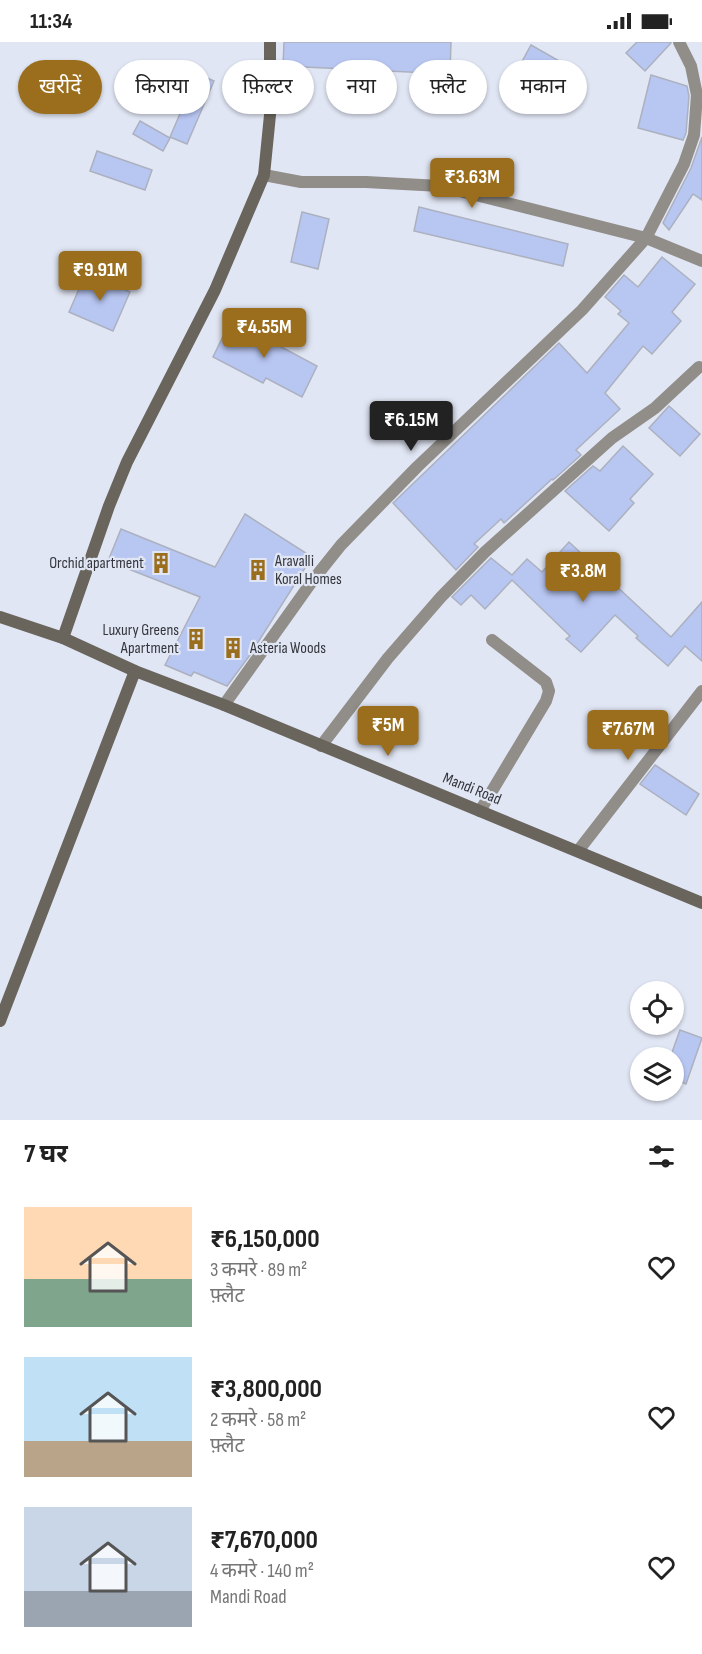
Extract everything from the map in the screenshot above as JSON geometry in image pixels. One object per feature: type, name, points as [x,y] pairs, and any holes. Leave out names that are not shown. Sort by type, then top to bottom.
[{"type":"street","points":[[63,638],[109,506],[127,462],[215,290],[264,175],[270,115],[270,42]]},
{"type":"street","points":[[224,705],[312,580],[341,545],[417,467],[582,310],[646,238],[684,164],[694,135],[698,95],[691,66],[679,42]]},
{"type":"street","points":[[264,175],[301,182],[366,182],[440,186],[646,238],[702,261]]},
{"type":"street","points":[[321,746],[388,658],[441,597],[485,552],[612,438],[655,408],[699,367]]},
{"type":"street","name":"Mandi Road","points":[[0,617],[63,638],[135,672],[224,705],[702,903]]},
{"type":"street","points":[[480,811],[546,701],[549,691],[546,682],[492,640]]},
{"type":"street","points":[[0,1021],[135,672]]},
{"type":"street","points":[[578,851],[702,691]]},
{"type":"building","points":[[284,42],[451,42],[450,60],[409,60],[409,72],[397,71],[397,60],[326,60],[326,68],[314,67],[314,60],[283,60]]},
{"type":"building","points":[[637,42],[671,43],[645,71],[626,53]]},
{"type":"building","points":[[531,45],[557,60],[523,60]]},
{"type":"building","points":[[651,75],[687,86],[689,96],[686,133],[683,140],[638,128]]},
{"type":"building","points":[[180,114],[200,114],[187,144],[170,137]]},
{"type":"building","points":[[140,121],[170,138],[163,151],[133,134]]},
{"type":"building","points":[[702,137],[702,200],[693,194],[669,230],[663,223],[691,168]]},
{"type":"building","points":[[97,151],[152,170],[145,190],[90,171]]},
{"type":"building","points":[[419,207],[568,244],[563,266],[414,231]]},
{"type":"building","points":[[302,212],[329,219],[318,269],[291,262]]},
{"type":"building","points":[[662,257],[695,284],[672,312],[681,321],[652,354],[643,346],[605,393],[620,409],[576,450],[581,455],[504,523],[501,519],[474,544],[478,547],[456,570],[393,503],[559,343],[587,373],[629,323],[618,314],[621,311],[605,297],[624,275],[638,287]]},
{"type":"building","points":[[86,273],[130,292],[113,331],[69,312]]},
{"type":"building","points":[[231,320],[317,366],[302,397],[266,378],[263,383],[213,357]]},
{"type":"building","points":[[669,406],[700,434],[680,456],[649,428]]},
{"type":"building","points":[[623,446],[653,474],[630,499],[634,503],[609,531],[565,491],[593,466],[600,471]]},
{"type":"building","points":[[245,514],[312,557],[250,655],[227,686],[194,672],[191,676],[165,665],[200,597],[108,561],[121,529],[215,567]]},
{"type":"building","points":[[569,542],[671,637],[702,602],[702,661],[685,646],[668,666],[636,638],[638,636],[615,615],[581,652],[566,639],[570,636],[512,580],[485,609],[471,595],[461,605],[452,597],[491,558],[512,575],[527,559],[542,572]]},
{"type":"building","points":[[655,765],[699,794],[686,815],[640,784]]},
{"type":"building","points":[[684,1031],[702,1038],[686,1084],[684,1083],[684,1047],[674,1047],[678,1035],[684,1035]]},
{"type":"place","name":"Orchid apartment","points":[[161,563]]},
{"type":"place","name":"Aravalli Koral Homes","points":[[258,570]]},
{"type":"place","name":"Luxury Greens Apartment","points":[[196,639]]},
{"type":"place","name":"Asteria Woods","points":[[233,648]]}]
